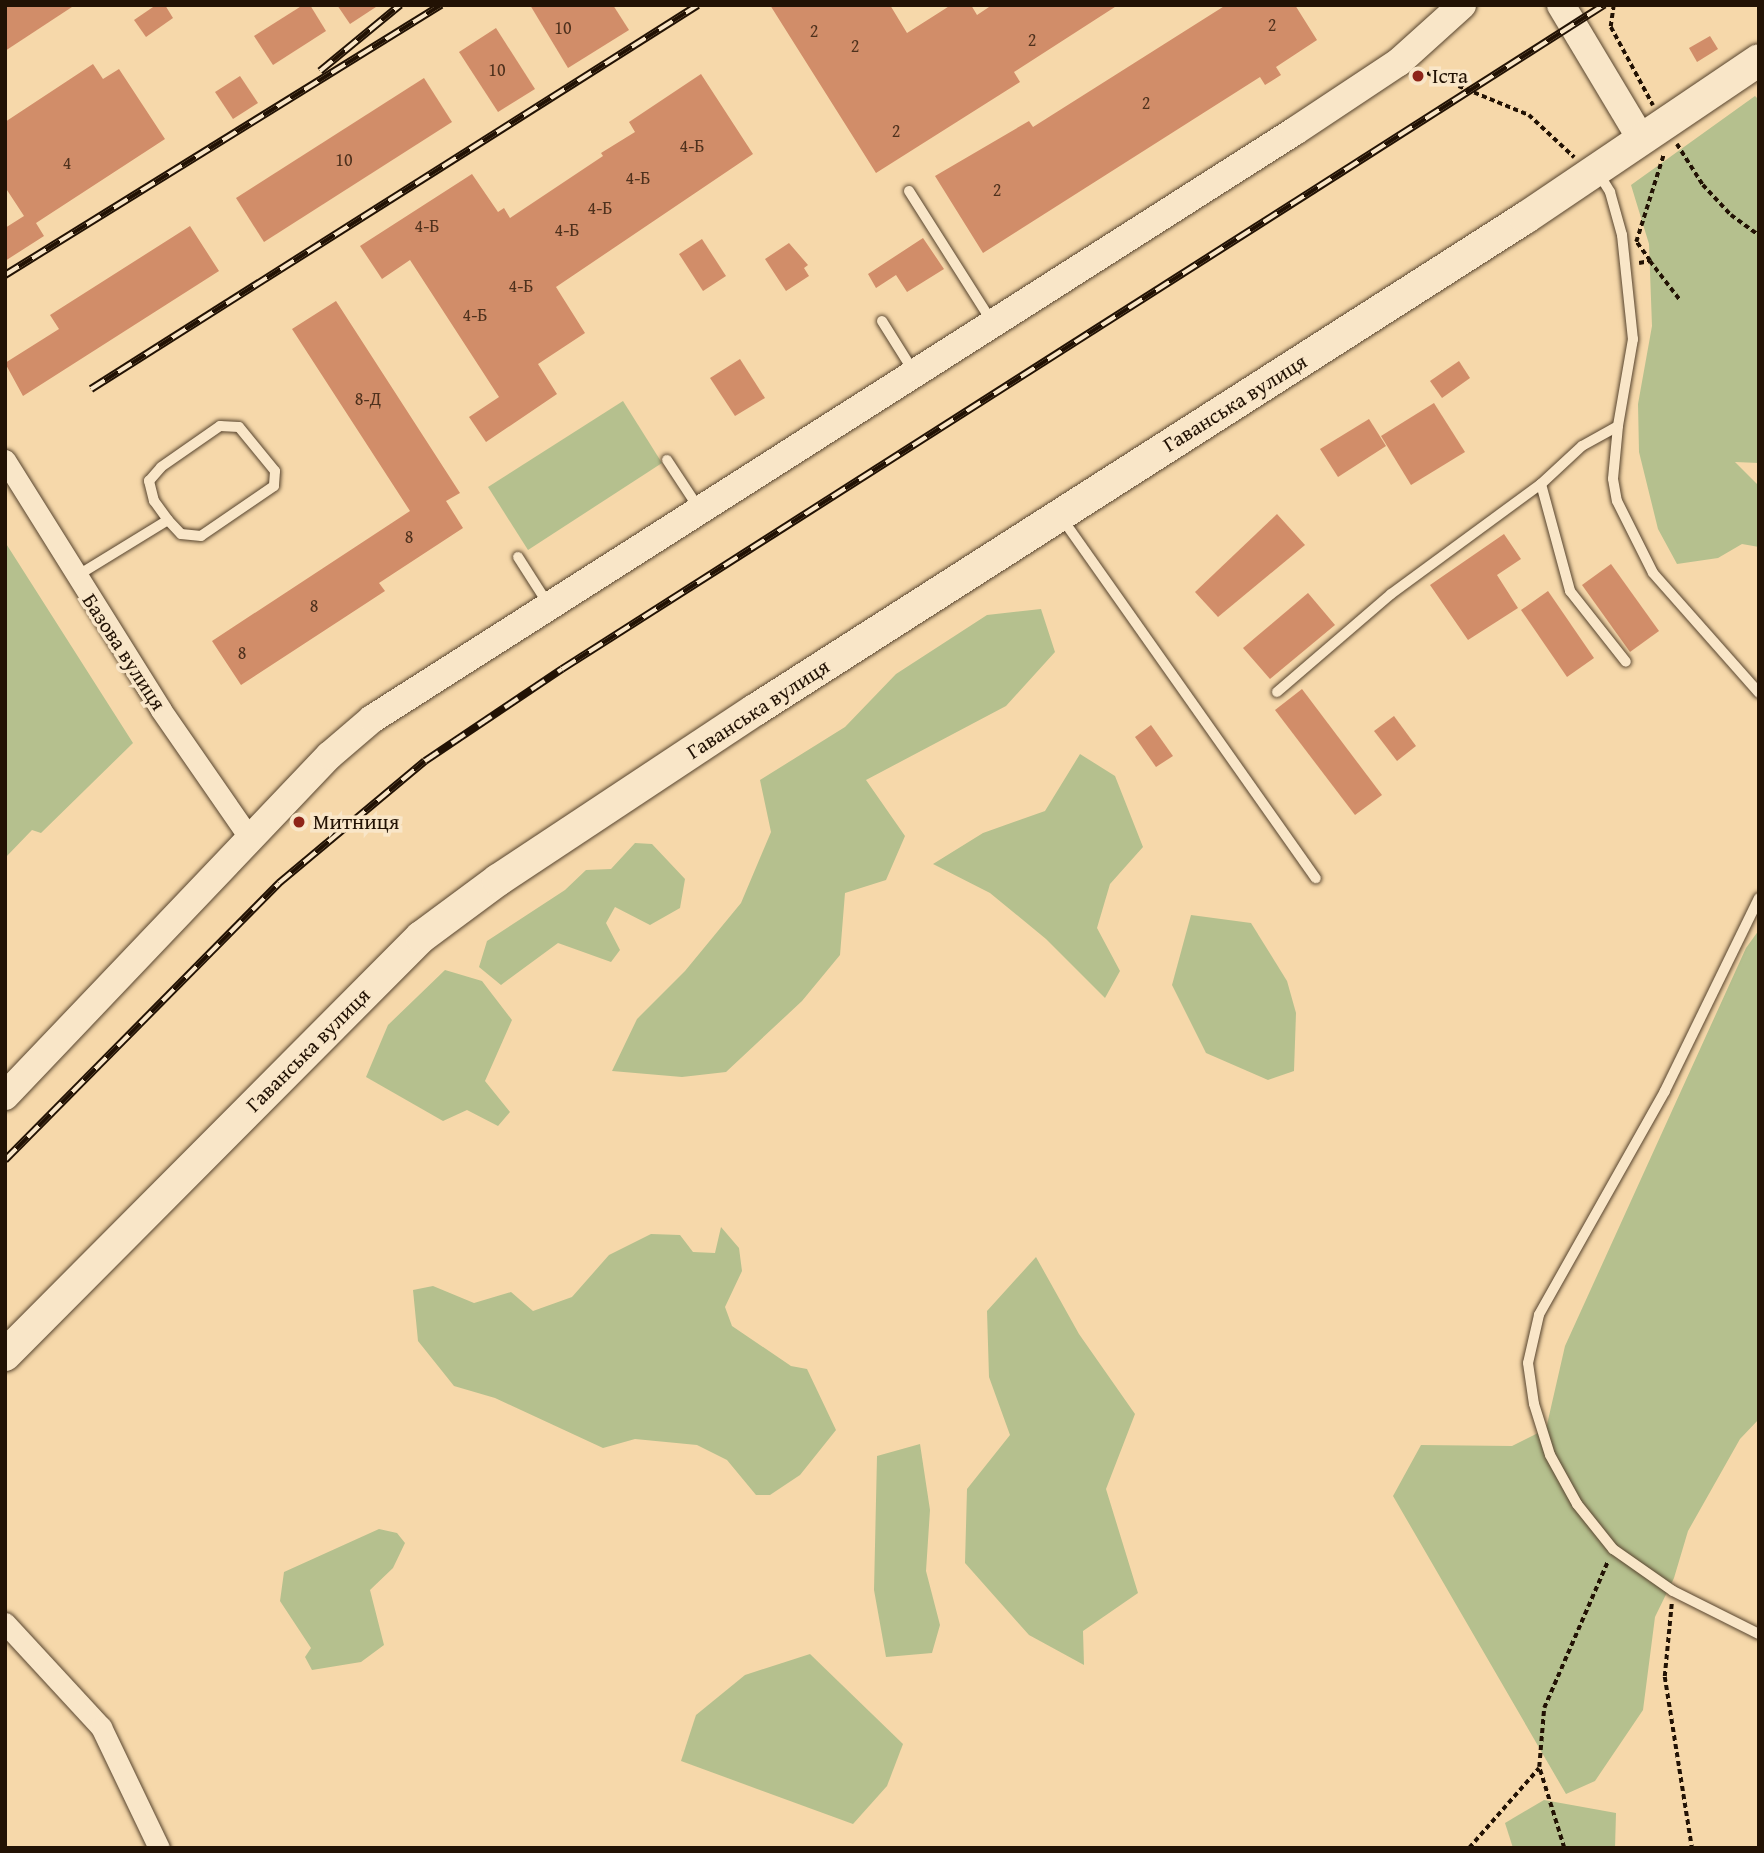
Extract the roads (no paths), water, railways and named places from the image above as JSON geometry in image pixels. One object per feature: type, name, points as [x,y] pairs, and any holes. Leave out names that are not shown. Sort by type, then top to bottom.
[{"type":"main road","name":"Гаванська вулиця","points":[[5,1355],[421,937],[531,857],[1060,515],[1585,163],[1640,137],[1759,60]]},
{"type":"street","points":[[5,1096],[330,755],[372,719],[993,325],[1390,68],[1462,5]]},
{"type":"street","points":[[1561,5],[1640,137]]},
{"type":"street","name":"Базова вулиця","points":[[5,460],[75,577],[251,840]]},
{"type":"street","points":[[5,1623],[100,1727],[159,1848]]},
{"type":"lane","points":[[1585,163],[1610,192],[1626,265],[1633,339],[1618,426],[1613,479],[1616,501],[1637,548],[1705,637],[1759,693]]},
{"type":"lane","points":[[909,191],[993,325]]},
{"type":"lane","points":[[882,321],[916,374]]},
{"type":"lane","points":[[220,426],[239,427],[275,471],[274,486],[201,536],[181,534],[168,520],[154,501],[149,481],[161,467],[220,426]]},
{"type":"lane","points":[[1277,692],[1391,594],[1541,484],[1581,446],[1618,426]]},
{"type":"lane","points":[[667,460],[701,511]]},
{"type":"lane","points":[[1541,484],[1570,592],[1626,662]]},
{"type":"lane","points":[[1060,515],[1316,878]]},
{"type":"lane","points":[[75,577],[168,520]]},
{"type":"lane","points":[[518,557],[550,607]]},
{"type":"lane","points":[[1759,898],[1665,1091],[1539,1315],[1528,1363],[1534,1404],[1550,1455],[1571,1494],[1613,1549],[1673,1591],[1759,1634]]},
{"type":"railway","points":[[320,71],[400,5]]},
{"type":"railway","points":[[5,275],[441,5]]},
{"type":"railway","points":[[91,389],[698,5]]},
{"type":"railway","points":[[5,1160],[279,883],[425,761],[562,669],[1604,5]]},
{"type":"place","name":"Іста","points":[[1418,76]]},
{"type":"place","name":"Митниця","points":[[299,822]]}]
